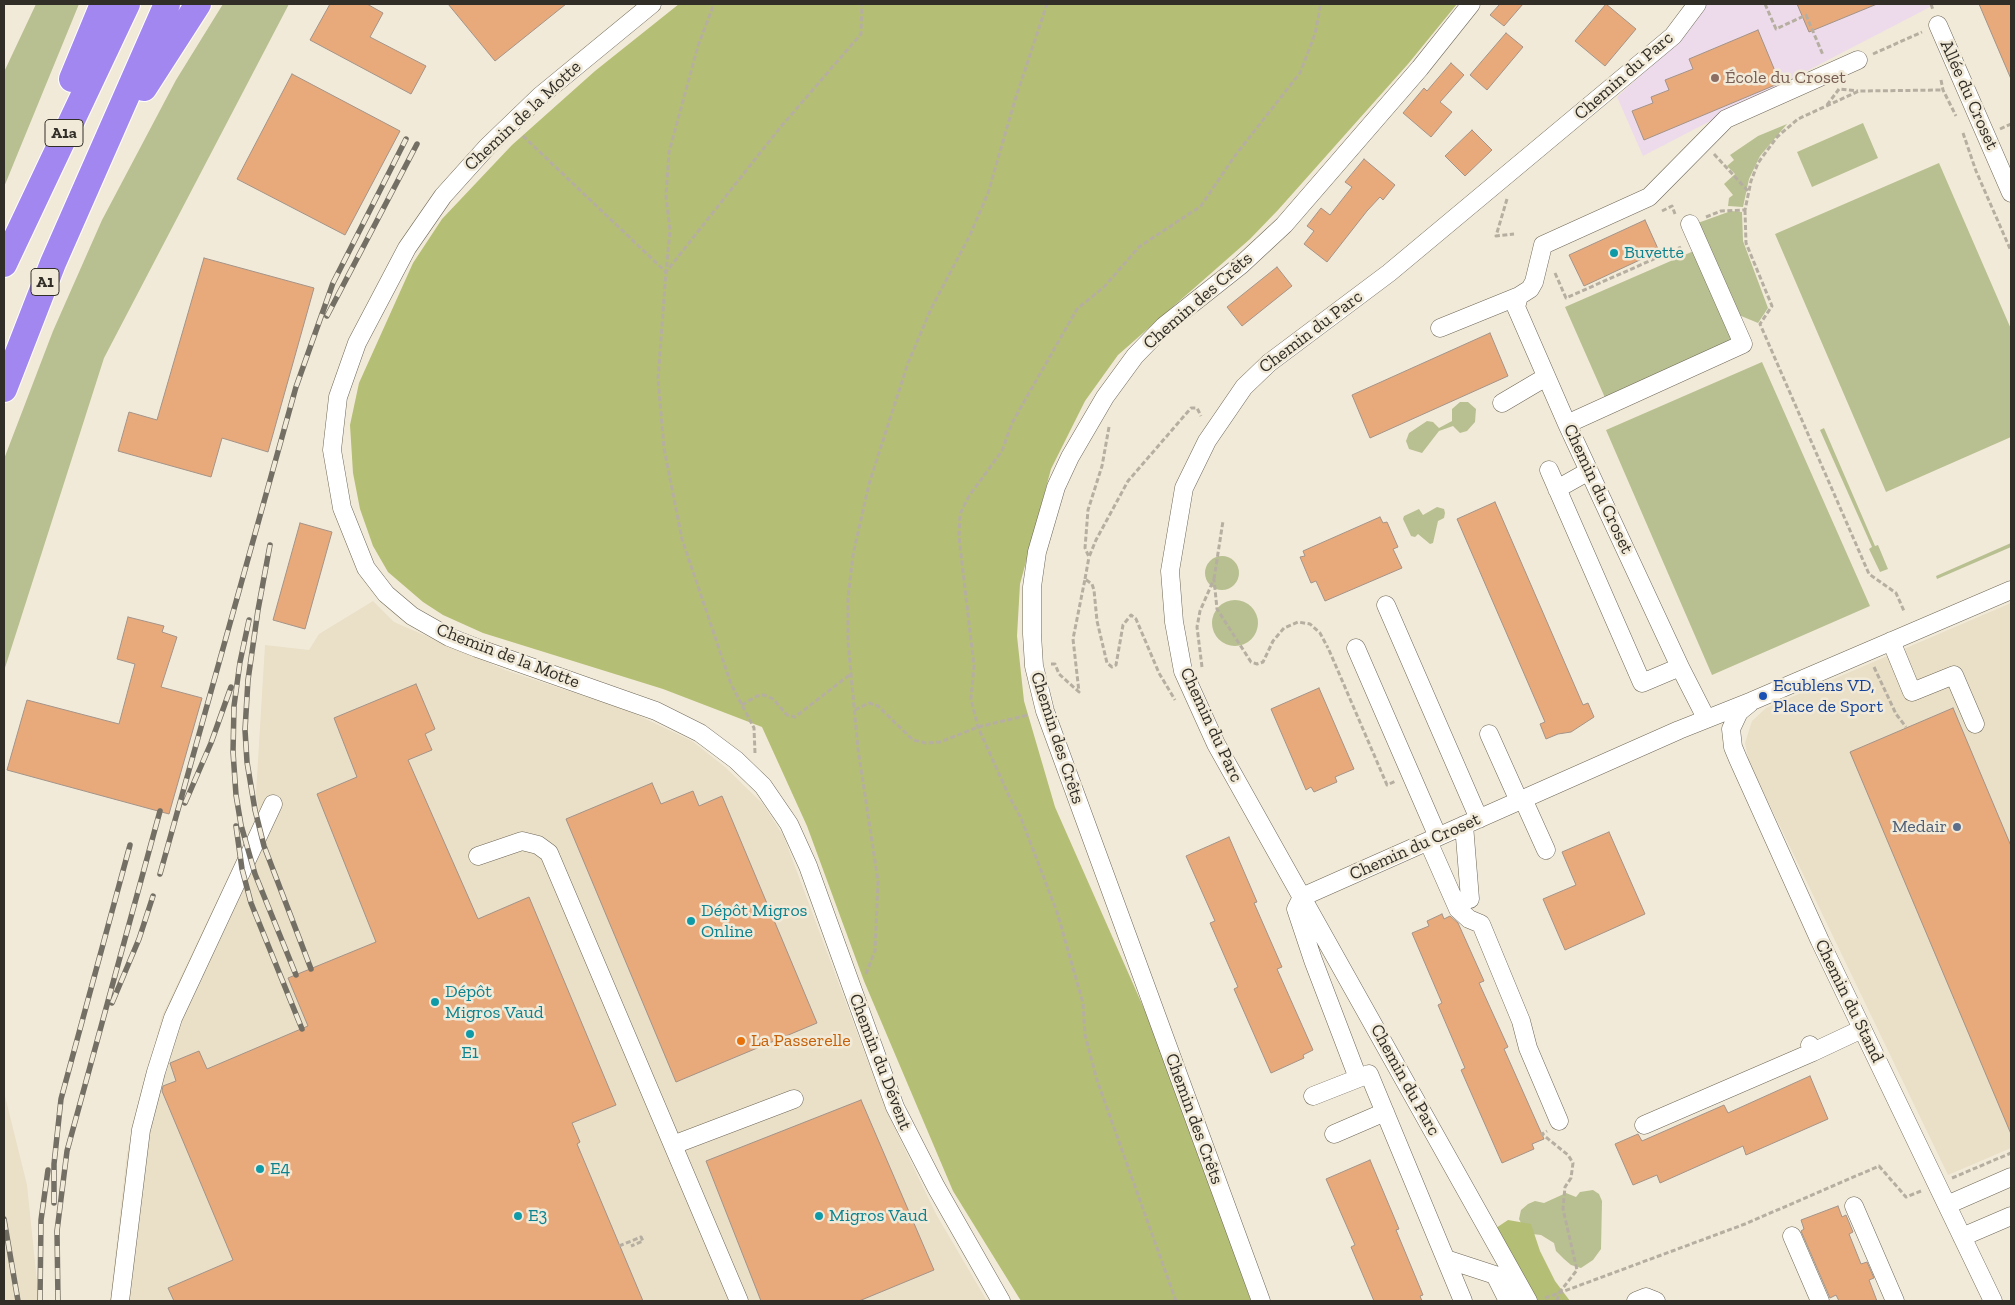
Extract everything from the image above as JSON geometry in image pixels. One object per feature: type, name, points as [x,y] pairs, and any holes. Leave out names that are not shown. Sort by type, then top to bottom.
[{"type":"highway","points":[[4,256],[58,113],[103,4]]},
{"type":"highway","name":"A1a","points":[[4,264],[127,4]]},
{"type":"highway","name":"A1a","points":[[91,176],[167,4]]},
{"type":"highway","name":"A1","points":[[4,389],[53,263],[91,176],[122,122],[198,4]]},
{"type":"street","name":"Chemin de la Motte","points":[[652,4],[585,58],[510,123],[466,170],[426,220],[388,282],[348,366],[334,417],[332,450],[337,485],[348,526],[359,554],[375,582],[412,616],[449,637],[656,711],[700,733],[736,760],[754,777],[782,812]]},
{"type":"street","name":"Chemin des Crêts","points":[[1261,1301],[1045,711],[1034,666],[1032,587],[1037,552],[1056,487],[1070,456],[1105,397],[1136,356],[1164,326],[1240,265],[1284,225],[1420,68],[1471,4]]},
{"type":"street","name":"Chemin du Parc","points":[[1528,1301],[1216,744],[1183,671],[1174,622],[1170,571],[1184,488],[1194,464],[1223,415],[1244,387],[1269,363],[1389,273],[1673,36],[1697,4]]},
{"type":"street","name":"Allée du Croset","points":[[1938,25],[2011,193]]},
{"type":"street","points":[[1440,328],[1524,292],[1534,282],[1543,245],[1649,197],[1726,119],[1858,60]]},
{"type":"street","points":[[1568,424],[1743,344],[1693,232]]},
{"type":"street","name":"Chemin du Croset","points":[[1524,292],[1516,307],[1589,471],[1680,667],[1706,718]]},
{"type":"street","points":[[1502,403],[1546,377]]},
{"type":"street","points":[[1549,470],[1642,683],[1680,667]]},
{"type":"street","points":[[1557,489],[1589,471]]},
{"type":"street","name":"Chemin du Croset","points":[[1302,897],[1706,718],[1752,701],[2011,590]]},
{"type":"street","points":[[1386,605],[1471,822],[1470,899]]},
{"type":"street","points":[[1891,641],[1912,692],[1954,675],[1975,724]]},
{"type":"street","points":[[1356,648],[1433,839],[1458,909],[1469,919],[1481,924],[1521,1021],[1528,1048],[1559,1121]]},
{"type":"street","name":"Chemin du Stand","points":[[1752,701],[1739,712],[1734,721],[1731,729],[1733,747],[1820,941],[1993,1301]]},
{"type":"street","points":[[1489,734],[1546,850]]},
{"type":"street","points":[[120,1301],[141,1130],[156,1072],[173,1018],[273,804]]},
{"type":"street","name":"Chemin du Dévent","points":[[782,812],[808,866],[895,1107],[913,1144],[1001,1301]]},
{"type":"street","points":[[478,856],[522,841],[538,846],[549,853],[738,1301]]},
{"type":"street","points":[[1302,897],[1296,909],[1312,960],[1358,1078]]},
{"type":"street","points":[[1644,1125],[1812,1048],[1862,1028]]},
{"type":"street","points":[[1313,1096],[1369,1074],[1463,1301]]},
{"type":"street","points":[[673,1145],[794,1099]]},
{"type":"street","points":[[1334,1134],[1385,1112]]},
{"type":"street","points":[[1947,1206],[2011,1177]]},
{"type":"street","points":[[1854,1206],[1894,1301]]},
{"type":"street","points":[[1962,1237],[2011,1216]]},
{"type":"street","points":[[1792,1236],[1820,1301]]},
{"type":"street","points":[[1446,1259],[1495,1275],[1508,1301]]},
{"type":"street","points":[[1636,1301],[1646,1297],[1656,1301]]},
{"type":"path","points":[[714,4],[698,46],[668,152],[666,196],[670,231],[658,379],[664,448],[682,539],[731,684],[756,737],[754,777]]},
{"type":"path","points":[[666,272],[779,129],[861,34],[862,4]]},
{"type":"path","points":[[854,993],[864,981],[875,951],[878,882],[858,749],[848,642],[848,598],[853,555],[869,484],[908,363],[931,309],[970,235],[988,193],[1015,100],[1047,4]]},
{"type":"path","points":[[1176,1301],[1097,1080],[1085,1035],[1084,1003],[1057,912],[1021,818],[978,727],[971,699],[974,666],[959,537],[960,514],[969,496],[1002,451],[1012,423],[1077,309],[1104,287],[1139,247],[1201,206],[1234,157],[1300,73],[1315,34],[1320,4]]},
{"type":"path","points":[[1766,4],[1776,28],[1806,15],[1823,55]]},
{"type":"path","points":[[1858,60],[1938,25],[1931,4]]},
{"type":"path","points":[[1844,89],[1859,91],[1943,90],[1958,120]]},
{"type":"path","points":[[1859,91],[1791,124],[1777,137],[1758,163],[1748,191],[1745,210],[1746,243],[1772,306],[1760,324],[1869,574],[1896,594],[1904,611]]},
{"type":"path","points":[[1827,105],[1835,93]]},
{"type":"path","points":[[510,123],[666,272]]},
{"type":"path","points":[[1961,127],[1976,171],[2011,251]]},
{"type":"path","points":[[1723,163],[1748,191]]},
{"type":"path","points":[[1508,194],[1496,236],[1514,234]]},
{"type":"path","points":[[1557,277],[1566,298],[1693,232],[1721,211],[1745,210]]},
{"type":"path","points":[[1034,666],[1046,663],[1055,664],[1059,674],[1079,692],[1073,639],[1089,557],[1096,540],[1128,481],[1165,436],[1192,408],[1197,408],[1202,414],[1200,423]]},
{"type":"path","points":[[1089,557],[1085,548],[1088,510],[1102,466],[1110,422]]},
{"type":"path","points":[[1222,522],[1214,579],[1217,609],[1251,662],[1257,664],[1263,662],[1272,641],[1284,628],[1298,622],[1310,624],[1320,634],[1329,649],[1387,785],[1404,778]]},
{"type":"path","points":[[1085,579],[1092,584],[1094,590],[1097,621],[1107,663],[1112,667],[1116,665],[1123,625],[1130,615],[1136,619],[1158,673],[1178,704]]},
{"type":"path","points":[[1195,697],[1202,680],[1202,663],[1197,628],[1200,611],[1214,579]]},
{"type":"path","points":[[1867,651],[1896,714],[1906,728]]},
{"type":"path","points":[[742,705],[757,696],[764,695],[773,699],[787,714],[795,717],[852,673]]},
{"type":"path","points":[[855,710],[869,703],[878,706],[913,740],[926,743],[940,742],[978,727],[1045,711]]},
{"type":"path","points":[[1557,1301],[1559,1294],[1577,1270],[1563,1209],[1565,1187],[1571,1178],[1573,1163],[1568,1154],[1542,1134],[1559,1121]]},
{"type":"path","points":[[1537,1301],[1745,1224],[1879,1166],[1906,1197],[2011,1153]]},
{"type":"path","points":[[619,1246],[641,1237],[643,1241],[630,1246]]},
{"type":"shaded area","name":"École du Croset","points":[[1707,4],[1936,4],[1643,156],[1617,97],[1686,34]]},
{"type":"shaded area","points":[[373,601],[394,622],[505,670],[629,711],[692,741],[725,767],[763,804],[784,837],[886,1110],[936,1214],[987,1301],[110,1301],[127,1153],[162,1016],[259,813],[256,793],[265,645],[309,650],[319,634]]},
{"type":"shaded area","points":[[2011,603],[2011,1148],[1948,1175],[1749,762],[1745,743],[1752,721],[1766,708]]},
{"type":"shaded area","points":[[4,1092],[27,1185],[39,1301],[4,1301]]},
{"type":"green space","points":[[36,4],[79,4],[4,187],[4,72]]},
{"type":"green space","points":[[223,4],[289,4],[104,358],[4,671],[4,459],[53,331],[102,220],[176,80]]},
{"type":"green space","points":[[679,4],[1457,4],[1408,64],[1250,239],[1118,355],[1085,401],[1051,469],[1020,584],[1017,636],[1024,701],[1055,807],[1168,1063],[1251,1301],[1021,1301],[953,1191],[864,981],[807,826],[762,727],[663,689],[483,633],[443,615],[423,602],[388,572],[373,546],[360,509],[353,473],[350,425],[359,383],[413,263],[442,219],[512,145],[595,71]]},
{"type":"green space","points":[[1863,123],[1878,158],[1812,187],[1797,152]]},
{"type":"green space","points":[[1787,124],[1760,156],[1749,179],[1743,207],[1728,206],[1729,198],[1733,195],[1724,184],[1735,174],[1727,166],[1734,160],[1730,155],[1758,136]]},
{"type":"green space","points":[[1939,163],[2011,329],[2011,437],[1886,492],[1775,234]]},
{"type":"green space","points":[[1731,211],[1742,212],[1743,241],[1768,308],[1758,323],[1734,313],[1695,224]]},
{"type":"green space","points":[[1696,250],[1733,340],[1606,400],[1565,307]]},
{"type":"green space","points":[[1762,362],[1870,606],[1712,675],[1606,430]]},
{"type":"green space","points":[[1460,402],[1468,402],[1476,409],[1475,422],[1467,431],[1460,433],[1453,426],[1439,431],[1422,453],[1409,449],[1406,441],[1409,433],[1427,421],[1433,422],[1439,428],[1452,421],[1452,409]]},
{"type":"green space","points":[[1824,428],[1875,546],[1878,545],[1888,569],[1880,572],[1869,549],[1872,547],[1820,430]]},
{"type":"green space","points":[[1437,507],[1444,509],[1445,513],[1444,518],[1438,521],[1433,543],[1430,544],[1418,534],[1415,537],[1411,536],[1403,519],[1404,516],[1419,509],[1423,515]]},
{"type":"green space","points":[[2011,543],[2011,547],[1937,579],[1936,576]]},
{"type":"green space","points":[[1222,556],[1234,561],[1239,573],[1234,585],[1222,590],[1210,585],[1205,573],[1210,561]]},
{"type":"green space","points":[[1231,600],[1239,600],[1248,604],[1254,610],[1258,623],[1254,636],[1248,642],[1239,646],[1231,646],[1222,642],[1216,636],[1212,627],[1212,619],[1216,610],[1222,604]]},
{"type":"green space","points":[[1593,1190],[1599,1194],[1602,1201],[1601,1249],[1593,1260],[1581,1268],[1571,1265],[1556,1251],[1554,1243],[1541,1235],[1532,1234],[1523,1227],[1519,1219],[1521,1210],[1535,1201],[1544,1203],[1566,1193],[1576,1197],[1580,1192]]},
{"type":"green space","points":[[1508,1220],[1531,1224],[1540,1251],[1555,1281],[1570,1301],[1520,1301],[1490,1232]]},
{"type":"building","points":[[330,4],[367,4],[383,13],[370,37],[426,66],[411,94],[310,40]]},
{"type":"building","points":[[448,4],[566,4],[495,61]]},
{"type":"building","points":[[1500,4],[1523,4],[1504,26],[1490,15]]},
{"type":"building","points":[[1606,4],[1636,29],[1605,66],[1575,41]]},
{"type":"building","points":[[1797,4],[1877,4],[1809,32]]},
{"type":"building","points":[[1979,4],[2011,4],[2011,79]]},
{"type":"building","points":[[1758,30],[1780,83],[1644,140],[1632,111],[1653,103],[1651,97],[1669,90],[1665,80],[1693,69],[1689,59]]},
{"type":"building","points":[[1506,33],[1523,47],[1487,90],[1470,75]]},
{"type":"building","points":[[1451,63],[1464,75],[1440,102],[1452,112],[1431,137],[1403,113],[1424,88],[1427,91]]},
{"type":"building","points":[[292,74],[400,131],[345,235],[237,179]]},
{"type":"building","points":[[1472,130],[1492,150],[1465,176],[1445,156]]},
{"type":"building","points":[[1364,159],[1395,185],[1383,200],[1380,197],[1367,211],[1327,262],[1304,244],[1314,231],[1307,226],[1321,208],[1330,215],[1352,187],[1345,182]]},
{"type":"building","name":"Buvette","points":[[1645,220],[1659,251],[1584,286],[1569,255]]},
{"type":"building","points":[[204,258],[314,288],[268,452],[222,438],[211,477],[118,451],[129,412],[157,420]]},
{"type":"building","points":[[1277,267],[1292,286],[1242,326],[1227,307]]},
{"type":"building","points":[[1490,333],[1508,376],[1370,438],[1352,395]]},
{"type":"building","points":[[1495,502],[1583,705],[1588,703],[1594,717],[1571,732],[1558,734],[1546,739],[1540,724],[1545,722],[1457,519]]},
{"type":"building","points":[[1380,517],[1383,523],[1387,522],[1398,547],[1393,549],[1402,568],[1325,601],[1316,581],[1311,583],[1300,557],[1305,556],[1303,551]]},
{"type":"building","points":[[300,523],[332,532],[305,629],[273,620]]},
{"type":"building","points":[[128,617],[164,626],[162,632],[177,637],[161,687],[202,698],[169,814],[7,770],[27,700],[119,724],[135,664],[117,659]]},
{"type":"building","name":"Dépôt Migros Vaud","points":[[416,684],[435,729],[425,734],[432,750],[408,760],[478,919],[529,897],[616,1105],[572,1123],[580,1142],[577,1144],[643,1301],[174,1301],[168,1288],[233,1260],[162,1091],[163,1086],[176,1081],[170,1063],[199,1051],[207,1069],[308,1026],[288,978],[376,942],[317,794],[357,777],[334,718]]},
{"type":"building","points":[[1319,688],[1354,769],[1335,777],[1337,782],[1314,792],[1311,787],[1306,790],[1271,709]]},
{"type":"building","points":[[1953,708],[2011,846],[2011,1134],[1850,752]]},
{"type":"building","name":"Dépôt Migros Online","points":[[652,783],[661,804],[693,791],[699,806],[722,796],[817,1023],[676,1082],[566,819]]},
{"type":"building","points":[[1609,832],[1645,914],[1565,950],[1543,899],[1576,885],[1562,852]]},
{"type":"building","points":[[1229,837],[1257,902],[1254,903],[1282,967],[1277,969],[1313,1050],[1303,1055],[1304,1058],[1271,1073],[1234,989],[1238,987],[1210,923],[1215,921],[1186,856]]},
{"type":"building","points":[[1442,914],[1444,919],[1450,916],[1458,923],[1484,981],[1479,983],[1508,1047],[1504,1049],[1544,1139],[1532,1144],[1534,1149],[1502,1163],[1461,1070],[1465,1068],[1438,1005],[1442,1003],[1412,933],[1429,926],[1427,921]]},
{"type":"building","points":[[1810,1076],[1828,1119],[1746,1155],[1743,1146],[1660,1183],[1657,1175],[1633,1185],[1615,1144],[1638,1134],[1642,1141],[1724,1105],[1728,1113]]},
{"type":"building","name":"Migros Vaud","points":[[861,1100],[934,1270],[859,1301],[761,1301],[706,1161]]},
{"type":"building","points":[[1370,1160],[1399,1229],[1396,1230],[1423,1295],[1420,1296],[1422,1301],[1374,1301],[1351,1247],[1355,1245],[1326,1179]]},
{"type":"building","points":[[1838,1206],[1842,1217],[1846,1215],[1853,1232],[1849,1234],[1861,1264],[1867,1262],[1874,1278],[1869,1280],[1877,1301],[1839,1301],[1836,1295],[1830,1298],[1801,1231],[1804,1229],[1801,1220]]},
{"type":"railway","points":[[160,874],[296,387],[333,283],[406,139]]},
{"type":"railway","points":[[327,316],[417,144]]},
{"type":"railway","points":[[270,545],[248,680],[245,730],[247,762],[255,810],[264,846],[311,969]]},
{"type":"railway","points":[[249,620],[240,662],[234,706],[233,752],[236,795],[241,825],[255,874],[296,975]]},
{"type":"railway","points":[[185,803],[211,743],[231,687]]},
{"type":"railway","points":[[58,1301],[57,1231],[67,1151],[160,811]]},
{"type":"railway","points":[[236,826],[242,869],[251,903],[302,1029]]},
{"type":"railway","points":[[54,1203],[54,1164],[61,1099],[130,845]]},
{"type":"railway","points":[[112,1003],[139,939],[153,896]]},
{"type":"railway","points":[[40,1301],[41,1220],[48,1170]]},
{"type":"railway","points":[[4,1219],[18,1301]]},
{"type":"place","name":"École du Croset","points":[[1715,78]]},
{"type":"place","name":"Buvette","points":[[1614,253]]},
{"type":"place","name":"Ecublens VD, Place de Sport","points":[[1763,696]]},
{"type":"place","name":"Medair","points":[[1957,827]]},
{"type":"place","name":"Dépôt Migros Online","points":[[691,921]]},
{"type":"place","name":"Dépôt Migros Vaud","points":[[435,1002]]},
{"type":"place","name":"E1","points":[[470,1034]]},
{"type":"place","name":"La Passerelle","points":[[741,1041]]},
{"type":"place","name":"E4","points":[[260,1169]]},
{"type":"place","name":"E3","points":[[518,1216]]},
{"type":"place","name":"Migros Vaud","points":[[819,1216]]}]
